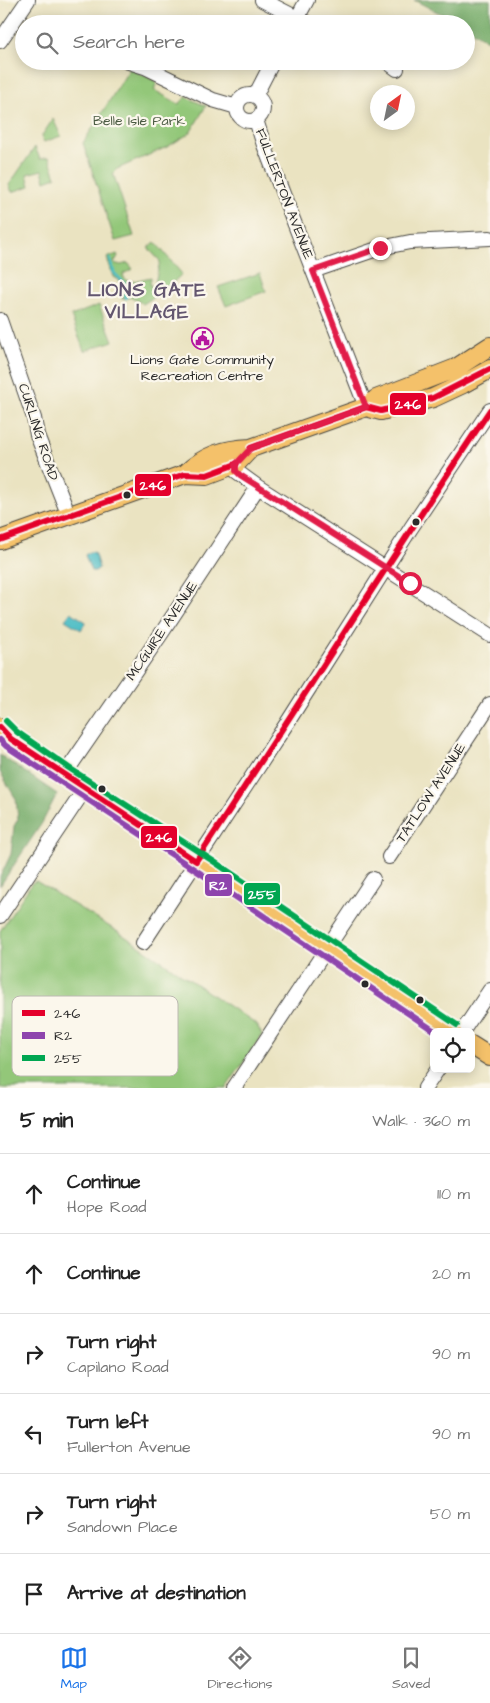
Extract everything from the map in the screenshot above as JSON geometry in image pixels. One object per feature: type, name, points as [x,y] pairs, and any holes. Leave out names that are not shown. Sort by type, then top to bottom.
[{"type":"main road","points":[[185,474],[199,461],[232,449],[251,448],[366,407],[376,399],[456,368],[490,346]]},
{"type":"main road","points":[[366,407],[381,411],[433,398],[490,369]]},
{"type":"main road","points":[[0,540],[185,474],[207,475],[236,464],[251,448]]},
{"type":"main road","points":[[4,734],[446,1028]]},
{"type":"main road","points":[[475,1048],[490,1057]]},
{"type":"street","points":[[18,15],[28,0]]},
{"type":"street","points":[[262,0],[288,15]]},
{"type":"street","points":[[302,15],[307,0]]},
{"type":"street","points":[[0,41],[15,19]]},
{"type":"street","points":[[150,70],[213,100],[237,107]]},
{"type":"street","points":[[255,96],[268,70]]},
{"type":"street","points":[[255,96],[264,105],[262,114],[256,120],[245,120],[239,115],[237,107],[243,97],[255,96]]},
{"type":"street","name":"FULLERTON AVENUE","points":[[256,120],[366,407]]},
{"type":"street","points":[[313,271],[380,248],[410,242],[490,238]]},
{"type":"street","name":"CURLING ROAD","points":[[0,320],[34,418],[37,435],[69,516]]},
{"type":"street","points":[[143,943],[490,410]]},
{"type":"street","points":[[236,464],[236,471],[258,487],[490,635]]},
{"type":"street","name":"MCGUIRE AVENUE","points":[[64,775],[161,634],[258,487]]},
{"type":"street","name":"TATLOW AVENUE","points":[[389,857],[490,704]]},
{"type":"street","points":[[0,916],[85,789]]},
{"type":"street","points":[[234,1088],[373,879]]},
{"type":"street","points":[[465,1028],[490,990]]},
{"type":"street","points":[[425,1088],[435,1073]]},
{"type":"green space","points":[[414,0],[490,0],[490,36],[487,40],[475,33],[475,15],[443,15]]},
{"type":"green space","name":"Belle Isle Park","points":[[129,70],[134,70],[157,82],[154,90],[179,104],[186,97],[206,106],[190,133],[167,147],[117,169],[113,173],[134,236],[115,241],[83,143]]},
{"type":"green space","points":[[53,119],[61,136],[44,142],[41,137]]},
{"type":"green space","points":[[35,147],[40,159],[49,157],[56,177],[45,181],[42,170],[27,174],[30,186],[12,192],[9,185]]},
{"type":"green space","points":[[155,242],[182,274],[163,292],[155,283],[160,261],[148,248]]},
{"type":"green space","points":[[117,254],[118,256],[114,263],[121,265],[128,263],[133,269],[123,274],[124,278],[129,282],[151,277],[150,284],[157,295],[143,304],[132,297],[122,299],[123,283],[113,277],[107,258]]},
{"type":"green space","points":[[260,273],[266,291],[226,306],[218,287]]},
{"type":"green space","points":[[99,305],[113,341],[84,351],[71,316]]},
{"type":"green space","points":[[0,755],[57,794],[42,823],[0,886],[0,877],[11,854],[14,826],[18,819],[16,799],[0,772]]},
{"type":"green space","points":[[36,881],[123,935],[257,1025],[262,1035],[226,1088],[0,1088],[0,931],[32,883]]},
{"type":"water","points":[[89,552],[94,552],[99,568],[95,571],[91,571],[85,555]]},
{"type":"water","points":[[71,612],[86,622],[81,630],[65,620]]},
{"type":"waterway","points":[[110,259],[114,273],[126,285],[126,298]]},
{"type":"transit line","name":"246","points":[[251,448],[366,407],[381,411],[433,398],[490,369]]},
{"type":"transit line","name":"246","points":[[0,727],[11,739],[196,861],[490,410]]},
{"type":"transit line","name":"246","points":[[0,540],[185,474],[207,475],[236,464]]},
{"type":"transit line","name":"255","points":[[6,721],[17,732],[69,768],[213,861],[457,1025]]},
{"type":"transit line","name":"R2","points":[[0,740],[6,746],[203,875],[430,1028]]},
{"type":"place","name":"Lions Gate Community Recreation Centre","points":[[202,338]]},
{"type":"district","name":"LIONS GATE VILLAGE","points":[[147,301]]},
{"type":"route","points":[[380,248],[313,271],[366,407],[251,448],[236,464],[236,471],[258,487],[410,583]]}]
